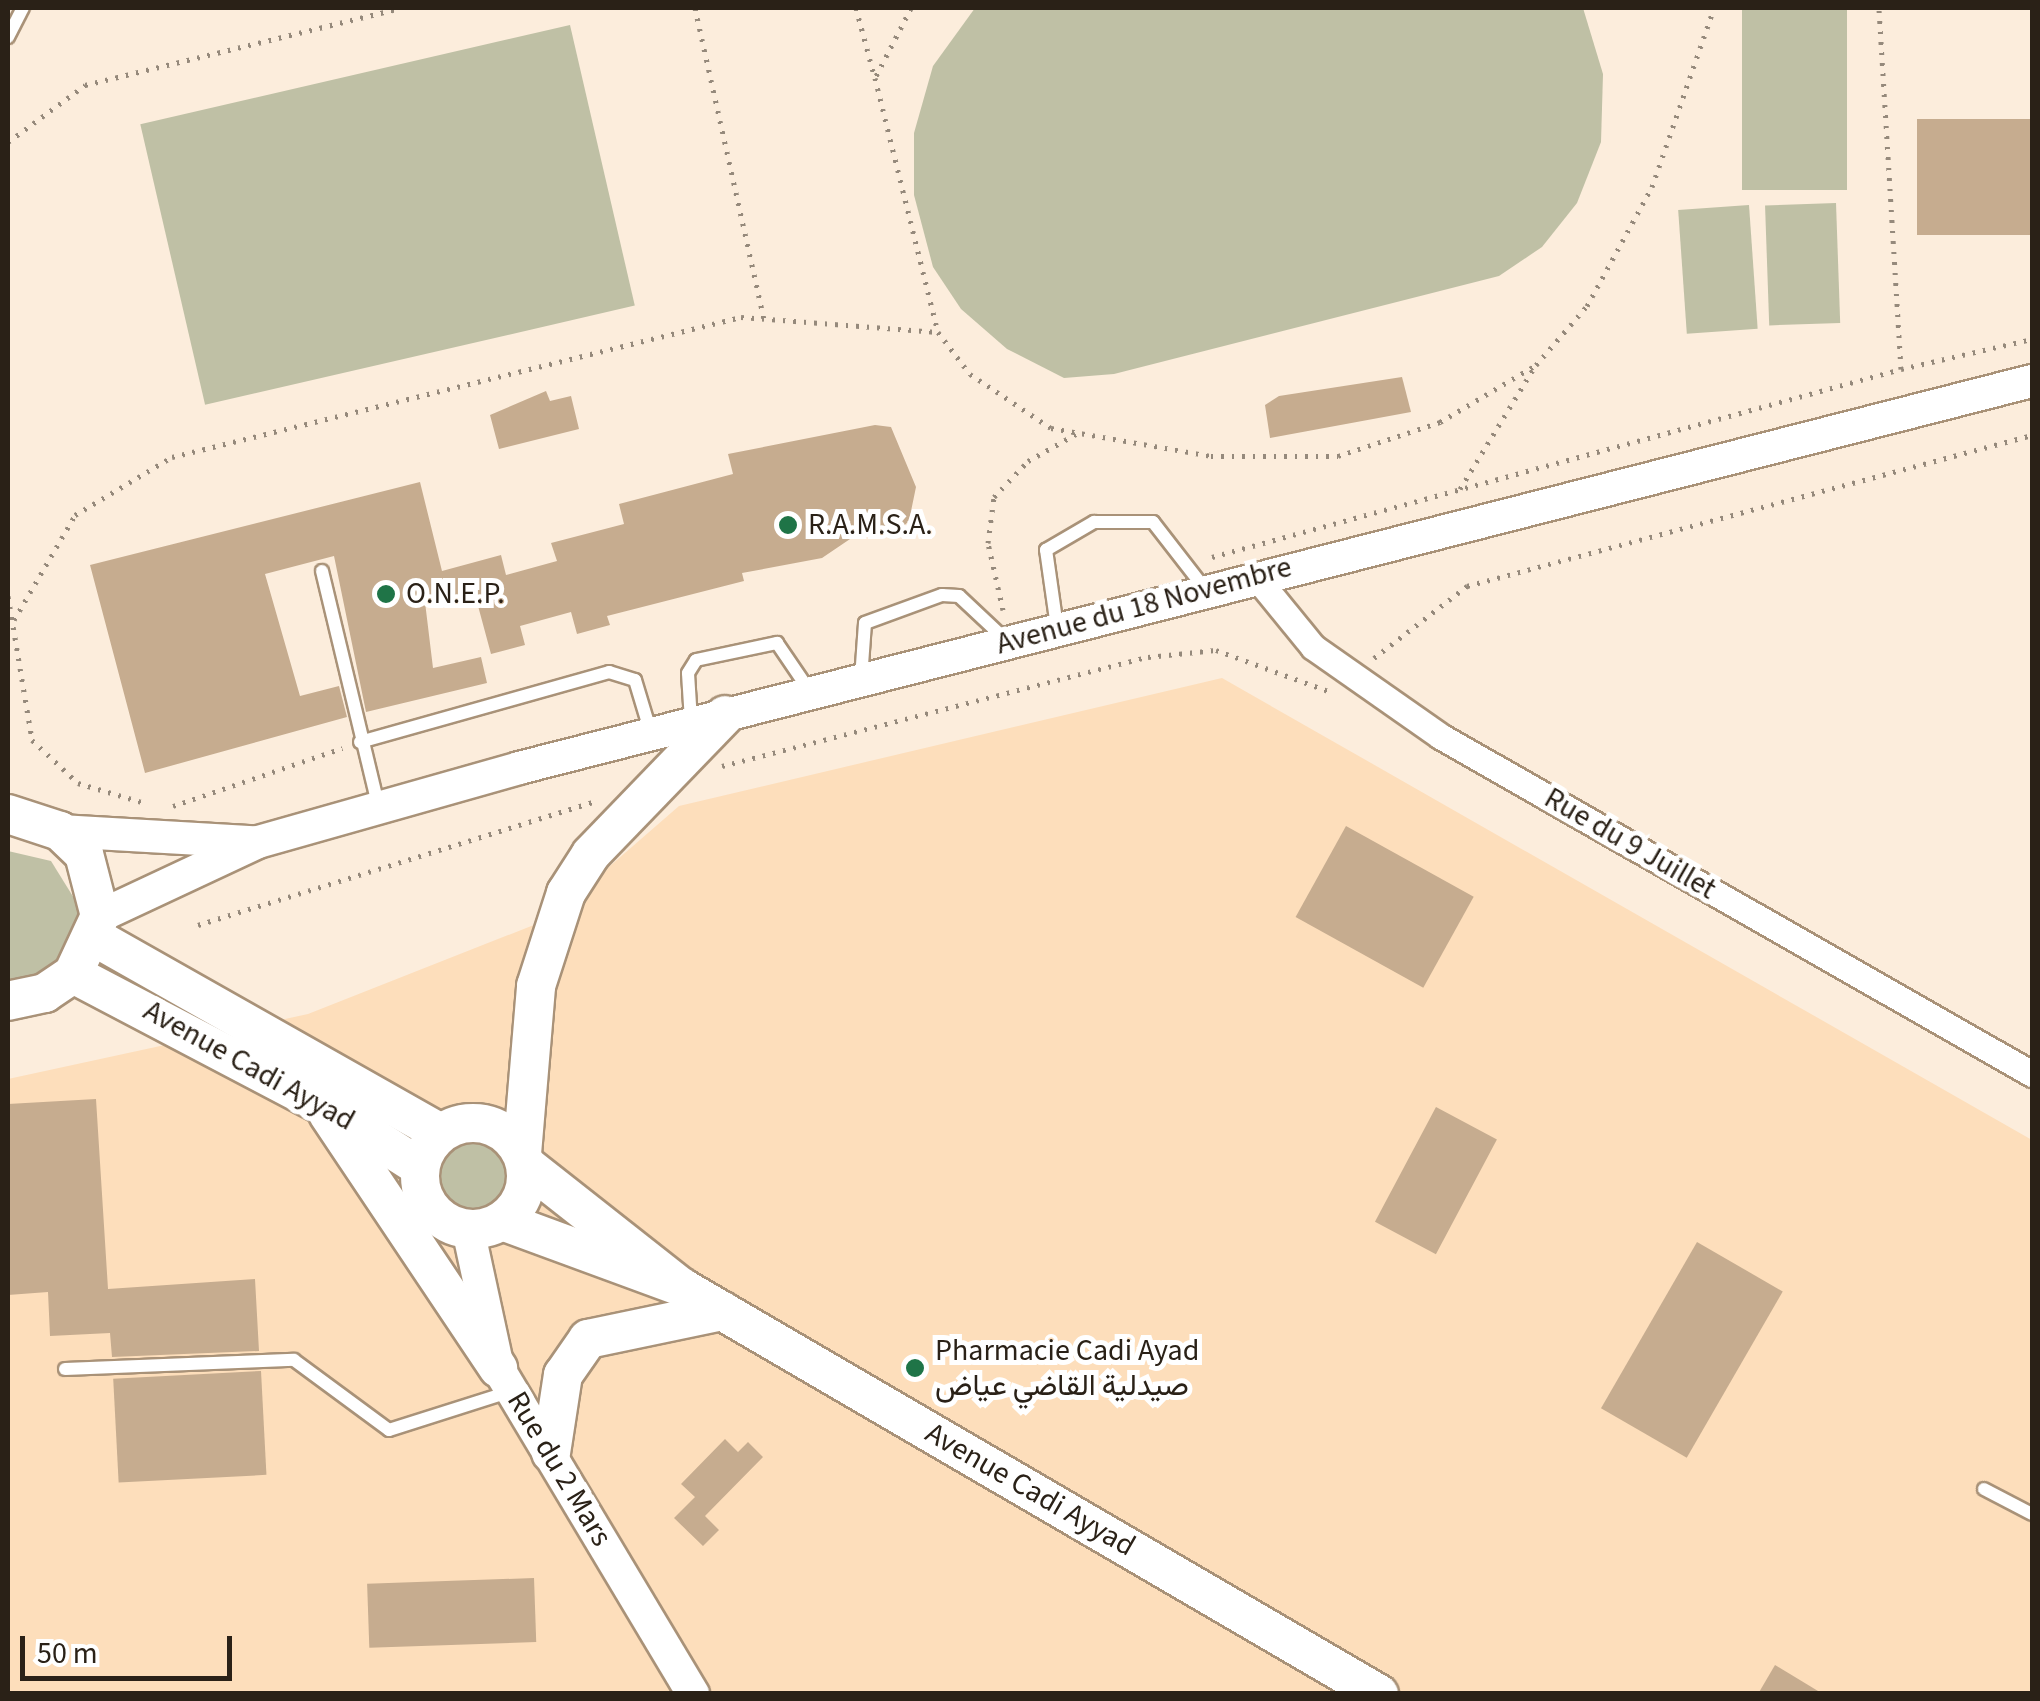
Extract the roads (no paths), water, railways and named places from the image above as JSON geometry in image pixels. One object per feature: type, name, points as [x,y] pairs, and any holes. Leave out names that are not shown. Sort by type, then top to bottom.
[{"type":"main road","points":[[524,1159],[496,1127],[441,1133],[420,1167],[430,1208],[485,1225],[523,1196],[536,986],[566,893],[591,854],[708,718]]},
{"type":"main road","points":[[8,814],[60,830],[98,884],[98,927],[73,974],[8,1001]]},
{"type":"main road","name":"Avenue Cadi Ayyad","points":[[98,927],[441,1133]]},
{"type":"main road","name":"Avenue Cadi Ayyad","points":[[73,974],[321,1104],[420,1167]]},
{"type":"main road","points":[[321,1104],[505,1380]]},
{"type":"main road","name":"Avenue Cadi Ayyad","points":[[524,1159],[681,1288],[1380,1694]]},
{"type":"main road","name":"Avenue Cadi Ayyad","points":[[485,1225],[681,1288]]},
{"type":"main road","points":[[551,1453],[563,1375],[588,1338],[722,1311]]},
{"type":"street","name":"Avenue du 18 Novembre","points":[[98,927],[258,842],[708,718],[861,682],[1006,627],[1199,578],[1256,577],[2032,381]]},
{"type":"street","name":"Rue du 9 Juillet","points":[[1256,577],[1290,626],[1440,736],[2032,1074]]},
{"type":"street","name":"Avenue du 18 Novembre","points":[[60,830],[258,842]]},
{"type":"street","name":"Rue du 2 Mars","points":[[485,1225],[505,1380],[693,1694]]},
{"type":"lane","points":[[8,37],[23,8]]},
{"type":"lane","points":[[1053,615],[1051,541],[1094,522],[1153,522],[1199,578]]},
{"type":"lane","points":[[322,571],[360,742],[379,807]]},
{"type":"lane","points":[[861,682],[865,623],[942,594],[960,596],[1006,627]]},
{"type":"lane","points":[[708,718],[688,674],[696,660],[776,644],[811,694]]},
{"type":"lane","points":[[360,742],[610,672],[635,680],[651,734]]},
{"type":"lane","points":[[65,1369],[294,1360],[389,1430],[505,1380]]},
{"type":"lane","points":[[1984,1489],[2032,1514]]},
{"type":"place","name":"R.A.M.S.A.","points":[[788,525]]},
{"type":"place","name":"O.N.E.P.","points":[[386,594]]},
{"type":"place","name":"Pharmacie Cadi Ayad صيدلية القاضي عياض","points":[[915,1368]]}]
